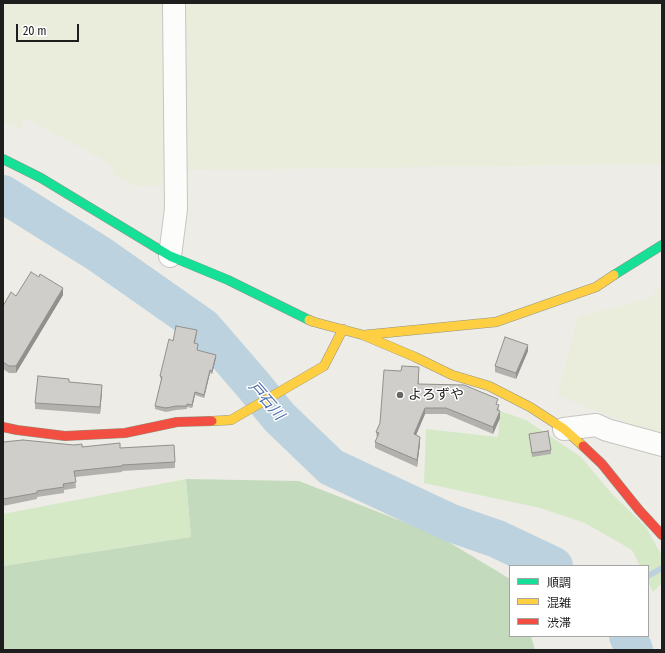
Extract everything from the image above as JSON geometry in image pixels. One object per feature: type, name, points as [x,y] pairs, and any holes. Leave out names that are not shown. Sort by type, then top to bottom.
[{"type":"street","points":[[170,256],[176,208],[174,3]]},
{"type":"street","points":[[3,159],[41,178],[170,256],[228,280],[314,322],[363,335],[415,357],[452,375],[489,386],[530,407],[564,429],[602,464],[638,510],[662,535]]},
{"type":"street","points":[[363,335],[496,322],[596,287],[662,245]]},
{"type":"street","points":[[3,427],[65,436],[125,433],[177,422],[231,420],[324,366],[343,329]]},
{"type":"street","points":[[564,429],[596,425],[607,430],[662,445]]},
{"type":"green space","points":[[3,3],[166,3],[163,185],[136,186],[111,173],[115,166],[25,118],[20,129],[3,122]]},
{"type":"green space","points":[[185,3],[662,3],[662,164],[186,170]]},
{"type":"green space","points":[[662,286],[662,437],[557,395],[578,317],[648,299]]},
{"type":"green space","points":[[500,411],[526,420],[581,457],[612,494],[646,527],[662,556],[662,583],[653,592],[649,584],[649,565],[640,565],[632,550],[585,523],[540,508],[424,483],[426,429],[498,437]]},
{"type":"green space","points":[[186,479],[191,537],[3,566],[3,514]]},
{"type":"green space","points":[[186,479],[299,481],[437,535],[509,578],[509,637],[531,637],[535,650],[3,650],[3,566],[191,537]]},
{"type":"building","points":[[31,272],[39,277],[40,274],[63,288],[16,366],[9,366],[3,362],[3,306],[11,292],[16,296]]},
{"type":"building","points":[[176,326],[197,330],[194,343],[198,344],[197,350],[216,355],[212,371],[210,370],[204,395],[195,392],[192,405],[187,404],[187,406],[166,408],[155,406],[162,377],[160,376],[169,339],[173,341]]},
{"type":"building","points":[[505,337],[528,345],[516,373],[495,366]]},
{"type":"building","points":[[402,366],[419,367],[418,384],[464,385],[498,399],[496,404],[499,405],[497,410],[500,411],[493,427],[446,408],[425,408],[414,434],[420,437],[417,460],[375,442],[379,433],[376,432],[380,423],[384,370],[401,371]]},
{"type":"building","points":[[38,376],[69,379],[69,382],[102,385],[100,407],[35,403]]},
{"type":"building","points":[[548,431],[551,450],[532,453],[529,434]]},
{"type":"building","points":[[23,440],[74,445],[82,444],[82,447],[120,443],[120,448],[174,445],[175,462],[122,465],[74,471],[76,482],[63,484],[64,487],[37,491],[37,493],[3,499],[3,442]]},
{"type":"waterway","name":"戸石川","points":[[3,194],[99,254],[203,327],[279,417],[331,467],[451,523],[497,539],[552,565]]},
{"type":"waterway","points":[[649,575],[662,568]]},
{"type":"waterway","name":"戸石川","points":[[628,637],[634,650]]},
{"type":"traffic: fast","points":[[3,159],[41,178],[170,256],[228,280],[309,320]]},
{"type":"traffic: fast","points":[[614,275],[662,245]]},
{"type":"traffic: slow","points":[[364,335],[496,322],[596,287],[614,275]]},
{"type":"traffic: slow","points":[[309,320],[363,335],[415,357],[452,375],[489,386],[530,407],[564,429],[583,446]]},
{"type":"traffic: slow","points":[[212,421],[231,420],[324,366],[343,329]]},
{"type":"traffic: jam","points":[[3,427],[65,436],[125,433],[177,422],[212,421]]},
{"type":"traffic: jam","points":[[583,446],[602,464],[639,510],[662,535]]},
{"type":"place","name":"よろずや","points":[[400,395]]}]
